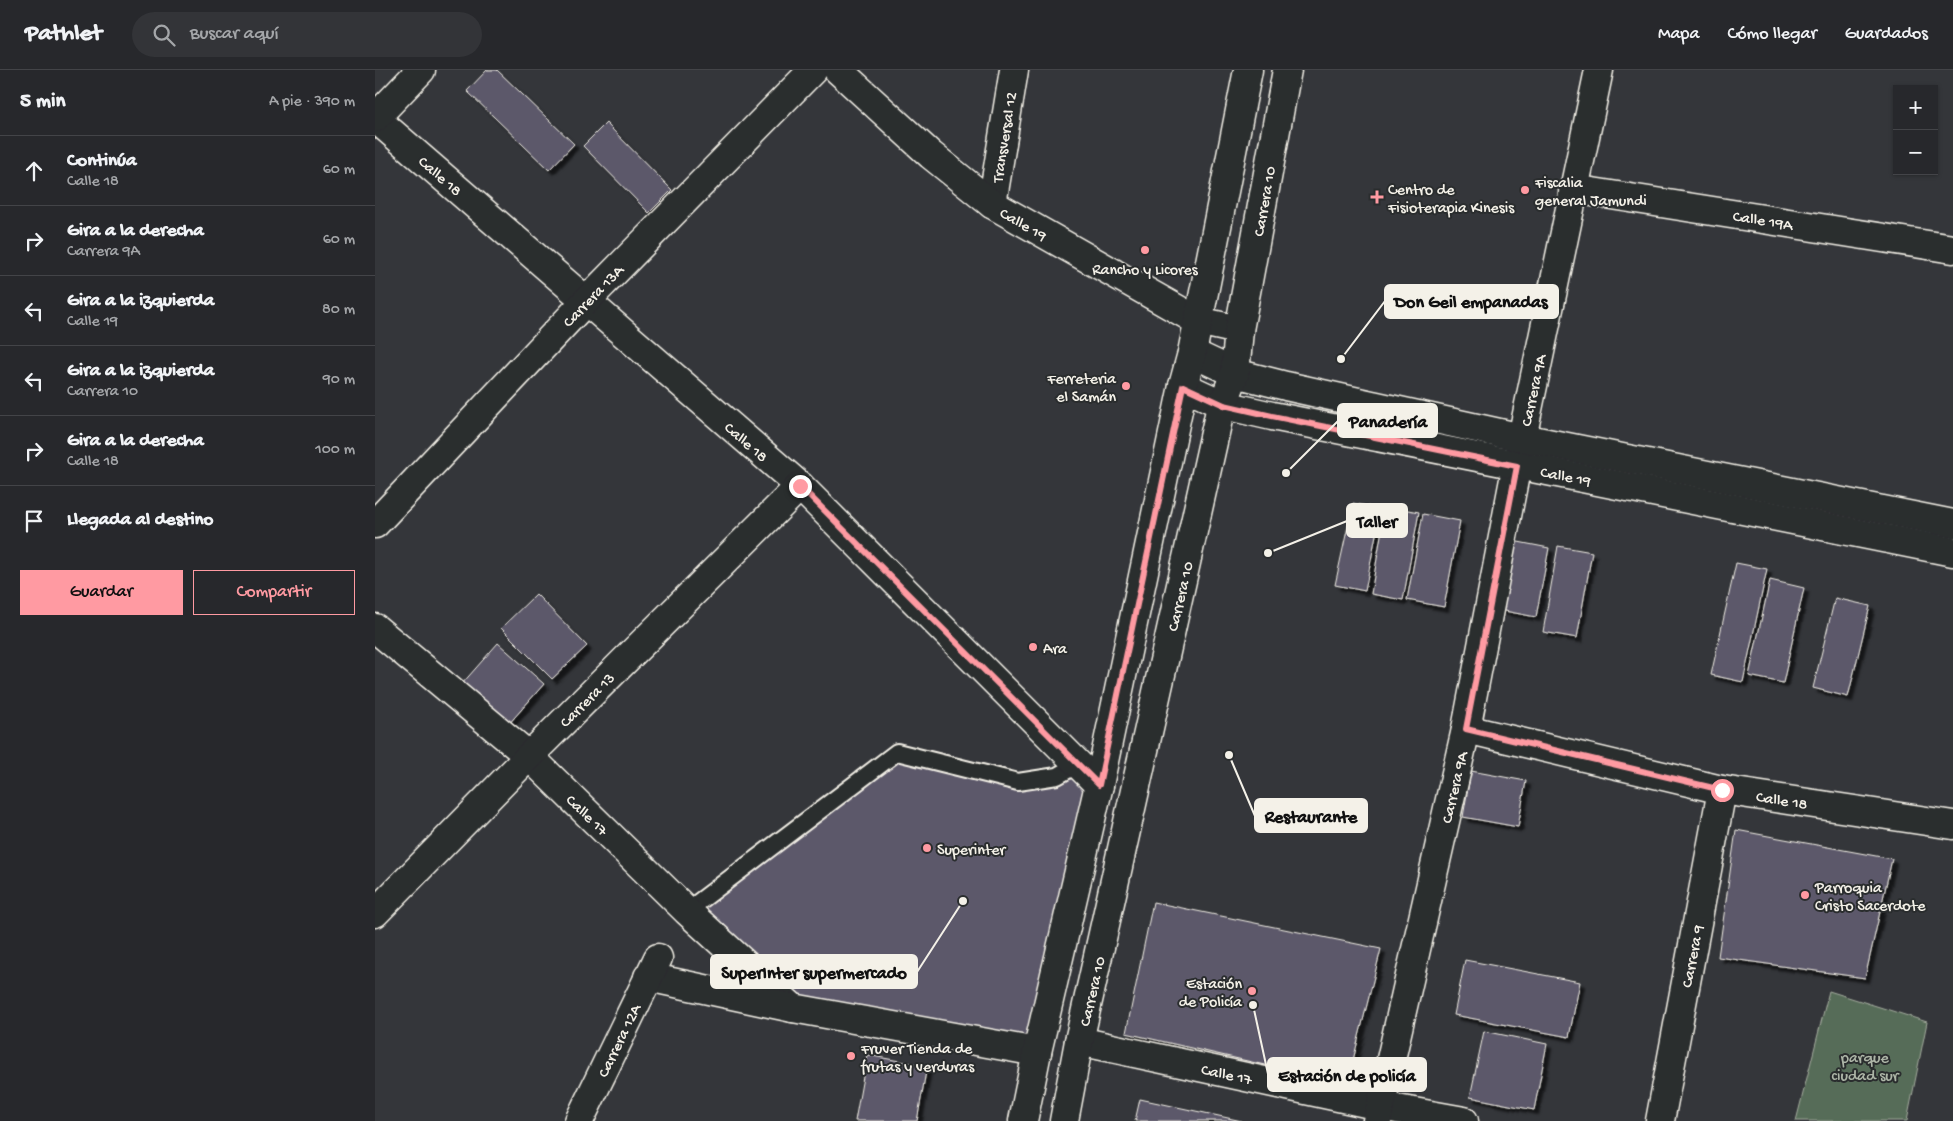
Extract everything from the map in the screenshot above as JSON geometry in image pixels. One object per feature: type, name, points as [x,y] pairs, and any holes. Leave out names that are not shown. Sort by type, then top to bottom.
[{"type":"street","points":[[375,118],[421,70]]},
{"type":"street","name":"Carrera 13A","points":[[375,524],[586,301],[813,70]]},
{"type":"street","name":"Calle 19","points":[[838,70],[931,155],[992,204],[1198,321],[1239,330]]},
{"type":"street","name":"Transversal 12","points":[[992,204],[1013,70]]},
{"type":"street","points":[[1023,1121],[1037,1052],[1099,785],[1183,386],[1192,353],[1248,70]]},
{"type":"street","name":"Carrera 10","points":[[1064,1121],[1079,1041],[1219,415],[1235,373],[1239,330],[1287,70]]},
{"type":"street","name":"Carrera 9A","points":[[1378,1113],[1466,729],[1522,438],[1599,70]]},
{"type":"street","name":"Calle 18","points":[[375,118],[800,486],[1099,785]]},
{"type":"street","name":"Calle 19A","points":[[1573,189],[1953,249]]},
{"type":"street","name":"Calle 19","points":[[1192,353],[1235,373],[1522,438],[1953,524]]},
{"type":"street","name":"Calle 19","points":[[1183,386],[1224,405],[1272,416],[1953,552]]},
{"type":"street","name":"Carrera 13","points":[[375,913],[529,756],[800,486]]},
{"type":"street","name":"Calle 17","points":[[375,628],[529,756],[687,911],[793,1008]]},
{"type":"street","name":"Calle 18","points":[[1466,729],[1722,790],[1953,825]]},
{"type":"street","name":"Carrera 9","points":[[1660,1121],[1722,790]]},
{"type":"street","name":"Carrera 12A","points":[[579,1121],[653,968],[793,1008]]},
{"type":"street","points":[[793,1008],[1037,1052]]},
{"type":"street","name":"Calle 17","points":[[1079,1041],[1378,1113],[1464,1121]]},
{"type":"lane","points":[[687,911],[897,752],[1018,782],[1057,776],[1078,764]]},
{"type":"green space","name":"parque ciudad sur","points":[[1829,991],[1927,1022],[1907,1121],[1796,1121]]},
{"type":"building","points":[[487,70],[497,70],[574,144],[549,170],[467,91]]},
{"type":"building","points":[[606,123],[672,190],[649,213],[583,146]]},
{"type":"building","points":[[1353,503],[1381,509],[1365,591],[1335,585]]},
{"type":"building","points":[[1386,506],[1419,512],[1403,600],[1371,594]]},
{"type":"building","points":[[1423,514],[1460,521],[1444,607],[1407,600]]},
{"type":"building","points":[[1513,541],[1549,548],[1536,617],[1499,610]]},
{"type":"building","points":[[1558,546],[1592,552],[1577,638],[1543,632]]},
{"type":"building","points":[[1736,563],[1767,569],[1743,682],[1711,675]]},
{"type":"building","points":[[1770,580],[1804,588],[1783,683],[1749,676]]},
{"type":"building","points":[[536,594],[587,646],[552,679],[501,628]]},
{"type":"building","points":[[1835,598],[1870,606],[1848,697],[1813,688]]},
{"type":"building","points":[[498,643],[544,684],[507,726],[461,685]]},
{"type":"building","name":"Superinter","points":[[897,752],[1018,782],[1078,764],[1099,785],[1037,1052],[793,1008],[687,911]]},
{"type":"building","points":[[1471,771],[1526,781],[1518,827],[1463,817]]},
{"type":"building","name":"Parroquia Cristo Sacerdote","points":[[1736,830],[1892,859],[1865,978],[1718,957]]},
{"type":"building","name":"Estación de Policía","points":[[1153,902],[1381,949],[1347,1084],[1126,1033]]},
{"type":"building","points":[[1465,960],[1580,982],[1569,1037],[1454,1015]]},
{"type":"building","points":[[1484,1031],[1547,1044],[1534,1110],[1470,1097]]},
{"type":"building","points":[[867,1055],[927,1066],[917,1121],[855,1121]]},
{"type":"building","points":[[1140,1099],[1242,1121],[1135,1121]]},
{"type":"place","name":"Fiscalia general Jamundi","points":[[1525,190]]},
{"type":"place","name":"Centro de Fisioterapia Kinesis","points":[[1377,197]]},
{"type":"place","name":"Rancho y Licores","points":[[1145,250]]},
{"type":"place","name":"Don Geil empanadas","points":[[1341,359]]},
{"type":"place","name":"Ferreteria el Samán","points":[[1126,386]]},
{"type":"place","name":"Panadería","points":[[1286,473]]},
{"type":"place","name":"Taller","points":[[1268,553]]},
{"type":"place","name":"Ara","points":[[1033,647]]},
{"type":"place","name":"Restaurante","points":[[1229,755]]},
{"type":"place","name":"Superinter","points":[[927,848]]},
{"type":"place","name":"Parroquia Cristo Sacerdote","points":[[1805,895]]},
{"type":"place","name":"SuperInter supermercado","points":[[963,901]]},
{"type":"place","name":"Estación de Policía","points":[[1252,991]]},
{"type":"place","name":"Estación de policía","points":[[1253,1005]]},
{"type":"place","name":"Fruver Tienda de frutas y verduras","points":[[851,1056]]},
{"type":"route","points":[[800,486],[1099,785],[1183,386],[1224,405],[1517,466],[1466,729],[1722,790]]}]
